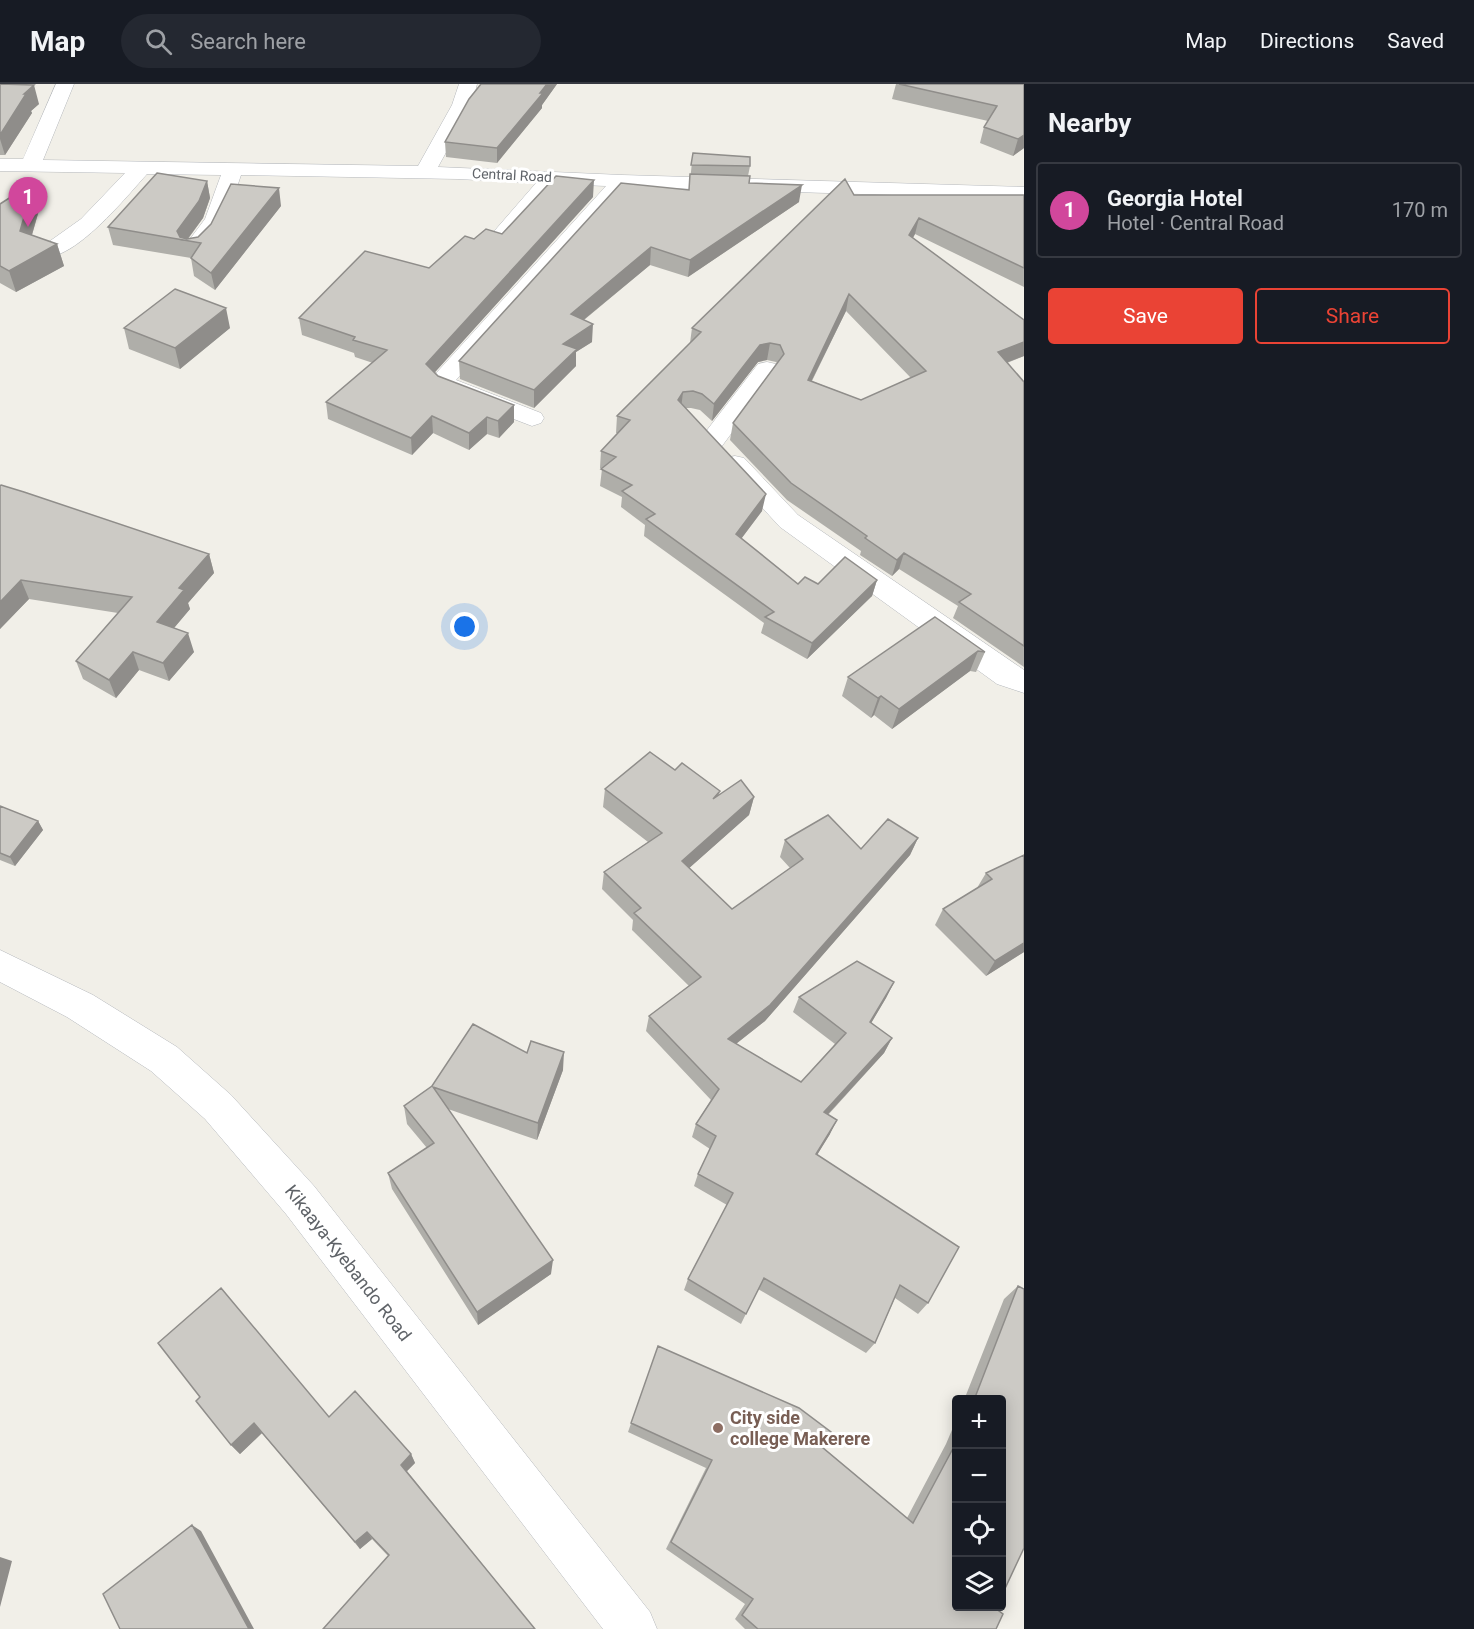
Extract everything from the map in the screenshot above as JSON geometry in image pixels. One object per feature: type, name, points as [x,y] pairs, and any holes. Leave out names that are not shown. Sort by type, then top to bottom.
[{"type":"street","points":[[0,186],[30,167],[65,84]]},
{"type":"street","points":[[425,172],[462,105],[468,84]]},
{"type":"street","name":"Central Road","points":[[0,165],[425,172],[622,181],[1024,193]]},
{"type":"street","points":[[51,250],[89,224],[141,168]]},
{"type":"street","points":[[194,248],[215,220],[233,170]]},
{"type":"street","points":[[501,236],[553,177]]},
{"type":"street","points":[[532,418],[441,381],[622,181]]},
{"type":"street","points":[[767,369],[705,432],[789,521],[1008,676],[1024,682]]},
{"type":"street","name":"Kikaaya-Kyebando Road","points":[[0,965],[80,1006],[165,1059],[218,1107],[300,1200],[633,1629]]},
{"type":"building","points":[[0,84],[34,85],[24,94],[26,94],[0,135]]},
{"type":"building","points":[[481,84],[547,84],[540,93],[543,93],[497,148],[445,142],[469,99]]},
{"type":"building","points":[[899,84],[1024,84],[1024,135],[1018,139],[984,127],[997,106]]},
{"type":"building","points":[[693,153],[750,157],[750,166],[691,165]]},
{"type":"building","points":[[157,173],[207,181],[199,201],[177,231],[180,237],[187,239],[198,237],[211,224],[231,184],[279,188],[211,273],[191,258],[201,243],[108,227]]},
{"type":"building","points":[[690,174],[750,176],[749,183],[802,185],[690,260],[651,247],[571,314],[593,324],[563,344],[577,349],[534,390],[459,361],[621,183],[689,190]]},
{"type":"building","points":[[556,176],[594,180],[426,364],[438,376],[514,405],[498,421],[487,417],[469,433],[432,416],[411,438],[326,402],[387,350],[353,340],[355,337],[299,318],[365,251],[429,268],[465,236],[474,239],[486,229],[502,234]]},
{"type":"building","points":[[845,179],[854,195],[1024,195],[1024,268],[919,218],[909,235],[1024,320],[1024,342],[998,352],[1024,382],[1024,646],[959,602],[971,594],[904,553],[897,560],[791,483],[733,423],[784,354],[780,345],[770,343],[760,345],[714,404],[702,394],[693,391],[683,392],[678,400],[766,494],[736,534],[798,584],[805,577],[818,584],[845,557],[877,580],[812,643],[765,617],[774,612],[646,519],[655,514],[622,491],[632,485],[601,469],[616,457],[601,451],[630,420],[617,416],[701,332],[692,328]],"holes":[[[849,294],[926,371],[861,400],[808,380]]]},
{"type":"building","points":[[34,182],[20,231],[57,244],[9,271],[0,266],[0,204]]},
{"type":"building","points":[[175,289],[226,308],[175,348],[124,328]]},
{"type":"building","points":[[1,485],[209,554],[179,588],[184,590],[157,622],[188,633],[163,663],[133,652],[109,680],[76,661],[132,597],[21,580],[0,602]]},
{"type":"building","points":[[935,617],[985,652],[978,651],[899,709],[881,696],[878,698],[848,677]]},
{"type":"building","points":[[650,752],[675,770],[682,763],[720,791],[713,799],[741,780],[754,797],[682,861],[732,909],[803,859],[785,840],[828,815],[861,849],[888,819],[918,838],[770,1005],[728,1039],[801,1082],[846,1033],[799,997],[857,961],[894,982],[870,1022],[892,1038],[824,1112],[837,1120],[816,1154],[959,1247],[928,1303],[900,1285],[875,1343],[764,1278],[746,1314],[688,1279],[733,1193],[698,1174],[716,1136],[696,1124],[719,1089],[649,1016],[701,977],[634,913],[641,908],[604,872],[662,833],[605,789]]},
{"type":"building","points":[[0,806],[38,821],[10,857],[0,853]]},
{"type":"building","points":[[1024,855],[1024,943],[995,961],[943,909],[992,879],[986,873]]},
{"type":"building","points":[[473,1024],[527,1053],[531,1041],[564,1052],[538,1123],[433,1087],[553,1260],[477,1312],[388,1173],[434,1143],[404,1106],[432,1086]]},
{"type":"building","points":[[1018,1286],[1024,1289],[1024,1548],[1006,1586],[1006,1395],[976,1395]]},
{"type":"building","points":[[221,1288],[329,1417],[355,1391],[411,1454],[401,1465],[535,1629],[323,1629],[389,1555],[367,1532],[355,1542],[254,1423],[231,1445],[196,1401],[200,1397],[158,1343]]},
{"type":"building","points":[[658,1346],[799,1408],[831,1432],[822,1447],[913,1523],[952,1450],[952,1611],[999,1611],[1003,1614],[996,1629],[758,1629],[742,1615],[753,1599],[671,1542],[712,1460],[631,1423]]},
{"type":"building","points":[[192,1525],[249,1629],[120,1629],[103,1594]]},
{"type":"place","name":"Georgia Hotel","points":[[28,227]]},
{"type":"place","name":"City side college Makerere","points":[[718,1428]]}]
